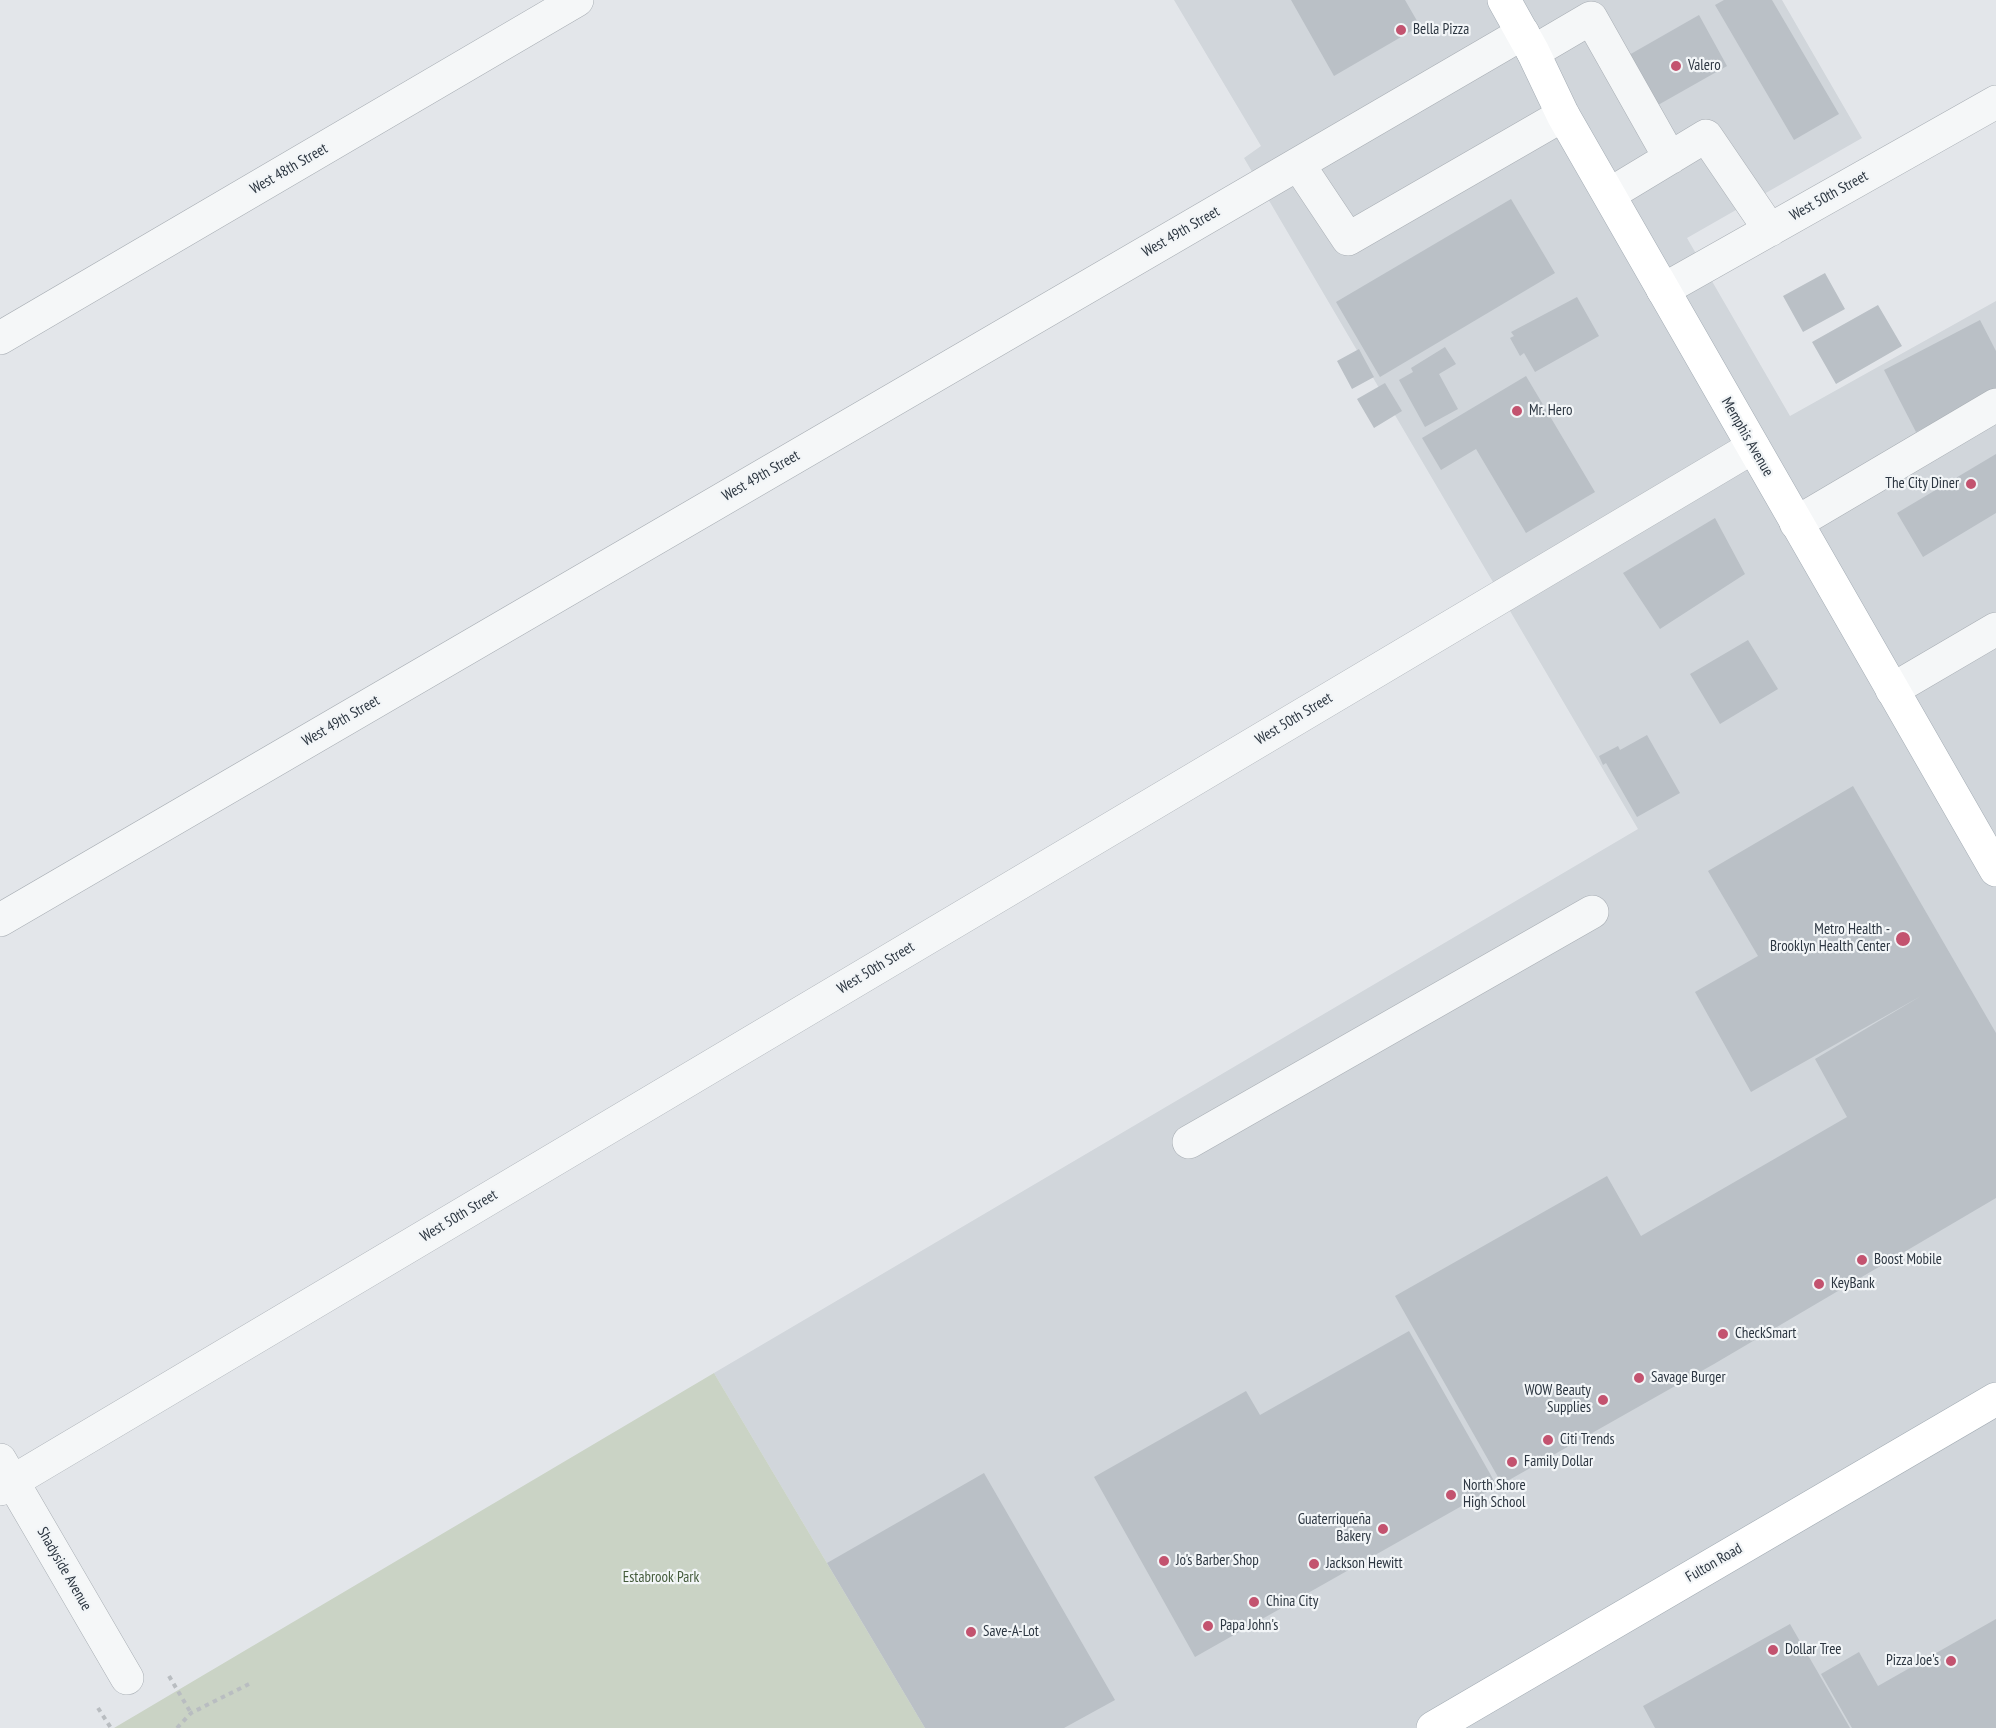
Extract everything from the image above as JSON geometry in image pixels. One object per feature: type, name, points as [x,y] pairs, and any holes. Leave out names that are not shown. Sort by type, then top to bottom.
[{"type":"main road","name":"Memphis Avenue","points":[[1504,0],[1563,115],[1996,870]]},
{"type":"main road","name":"Fulton Road","points":[[1433,1728],[1996,1399]]},
{"type":"street","name":"West 48th Street","points":[[0,338],[577,0]]},
{"type":"street","name":"West 49th Street","points":[[0,920],[1298,164],[1528,43],[1591,18],[1670,158]]},
{"type":"street","name":"West 50th Street","points":[[1662,290],[1996,102]]},
{"type":"street","points":[[1298,164],[1348,239],[1563,115]]},
{"type":"street","points":[[1610,194],[1706,136],[1770,230]]},
{"type":"street","points":[[1796,523],[1996,405]]},
{"type":"street","name":"West 50th Street","points":[[4,1477],[1753,447]]},
{"type":"street","points":[[1892,690],[1996,629]]},
{"type":"street","points":[[1189,1142],[1592,912]]},
{"type":"street","name":"Shadyside Avenue","points":[[4,1477],[127,1678]]},
{"type":"path","points":[[169,1677],[191,1713]]},
{"type":"path","points":[[177,1728],[191,1713],[249,1684]]},
{"type":"path","points":[[98,1708],[111,1728]]},
{"type":"shaded area","points":[[1174,0],[1782,0],[1862,138],[1687,238],[1790,416],[1996,301],[1996,1728],[925,1728],[714,1373],[1638,829],[1244,158],[1261,146]]},
{"type":"green space","name":"Estabrook Park","points":[[714,1373],[925,1728],[114,1728]]},
{"type":"building","points":[[1291,0],[1405,0],[1420,26],[1334,76]]},
{"type":"building","points":[[1724,0],[1772,0],[1839,114],[1794,140],[1715,5]]},
{"type":"building","points":[[1699,15],[1727,66],[1651,109],[1622,59]]},
{"type":"building","points":[[1511,199],[1555,273],[1380,377],[1336,302]]},
{"type":"building","points":[[1825,273],[1845,309],[1803,332],[1783,296]]},
{"type":"building","points":[[1577,297],[1599,336],[1535,372],[1524,353],[1520,356],[1510,338],[1514,336],[1511,332]]},
{"type":"building","points":[[1878,305],[1902,346],[1836,384],[1812,342]]},
{"type":"building","points":[[1980,320],[1996,351],[1996,390],[1916,432],[1884,370]]},
{"type":"building","points":[[1445,347],[1456,364],[1439,374],[1458,409],[1425,427],[1399,380],[1413,372],[1411,368]]},
{"type":"building","points":[[1359,349],[1374,377],[1352,389],[1337,361]]},
{"type":"building","points":[[1526,376],[1595,492],[1526,533],[1476,449],[1441,470],[1422,438]]},
{"type":"building","points":[[1385,383],[1402,411],[1374,428],[1357,399]]},
{"type":"building","name":"The City Diner","points":[[1996,454],[1996,513],[1923,557],[1897,513]]},
{"type":"building","points":[[1715,518],[1745,574],[1660,629],[1623,573]]},
{"type":"building","points":[[1748,640],[1778,689],[1720,724],[1690,674]]},
{"type":"building","points":[[1647,735],[1680,793],[1637,817],[1606,763],[1603,765],[1599,756],[1618,746],[1620,750]]},
{"type":"building","points":[[1853,786],[1996,1033],[1996,1198],[1714,1364],[1502,1484],[1395,1296],[1607,1176],[1641,1236],[1847,1117],[1815,1059],[1921,996],[1751,1092],[1695,992],[1758,956],[1708,871]]},
{"type":"building","points":[[1409,1331],[1497,1486],[1195,1657],[1094,1477],[1246,1391],[1260,1415]]},
{"type":"building","name":"Save-A-Lot","points":[[984,1473],[1115,1700],[1064,1728],[925,1728],[827,1563]]},
{"type":"building","points":[[1996,1619],[1996,1728],[1852,1728],[1821,1674],[1859,1652],[1878,1686]]},
{"type":"building","name":"Dollar Tree","points":[[1790,1624],[1850,1728],[1655,1728],[1643,1706]]},
{"type":"place","name":"Bella Pizza","points":[[1401,30]]},
{"type":"place","name":"Valero","points":[[1676,66]]},
{"type":"place","name":"Mr. Hero","points":[[1517,411]]},
{"type":"place","name":"The City Diner","points":[[1971,484]]},
{"type":"place","name":"Metro Health - Brooklyn Health Center","points":[[1903,939]]},
{"type":"place","name":"Boost Mobile","points":[[1862,1260]]},
{"type":"place","name":"KeyBank","points":[[1819,1284]]},
{"type":"place","name":"CheckSmart","points":[[1723,1334]]},
{"type":"place","name":"Savage Burger","points":[[1639,1378]]},
{"type":"place","name":"WOW Beauty Supplies","points":[[1603,1400]]},
{"type":"place","name":"Citi Trends","points":[[1548,1440]]},
{"type":"place","name":"Family Dollar","points":[[1512,1462]]},
{"type":"place","name":"North Shore High School","points":[[1451,1495]]},
{"type":"place","name":"Guaterriqueña Bakery","points":[[1383,1529]]},
{"type":"place","name":"Jo's Barber Shop","points":[[1164,1561]]},
{"type":"place","name":"Jackson Hewitt","points":[[1314,1564]]},
{"type":"place","name":"China City","points":[[1254,1602]]},
{"type":"place","name":"Papa John's","points":[[1208,1626]]},
{"type":"place","name":"Save-A-Lot","points":[[971,1632]]},
{"type":"place","name":"Dollar Tree","points":[[1773,1650]]},
{"type":"place","name":"Pizza Joe's","points":[[1951,1661]]}]
